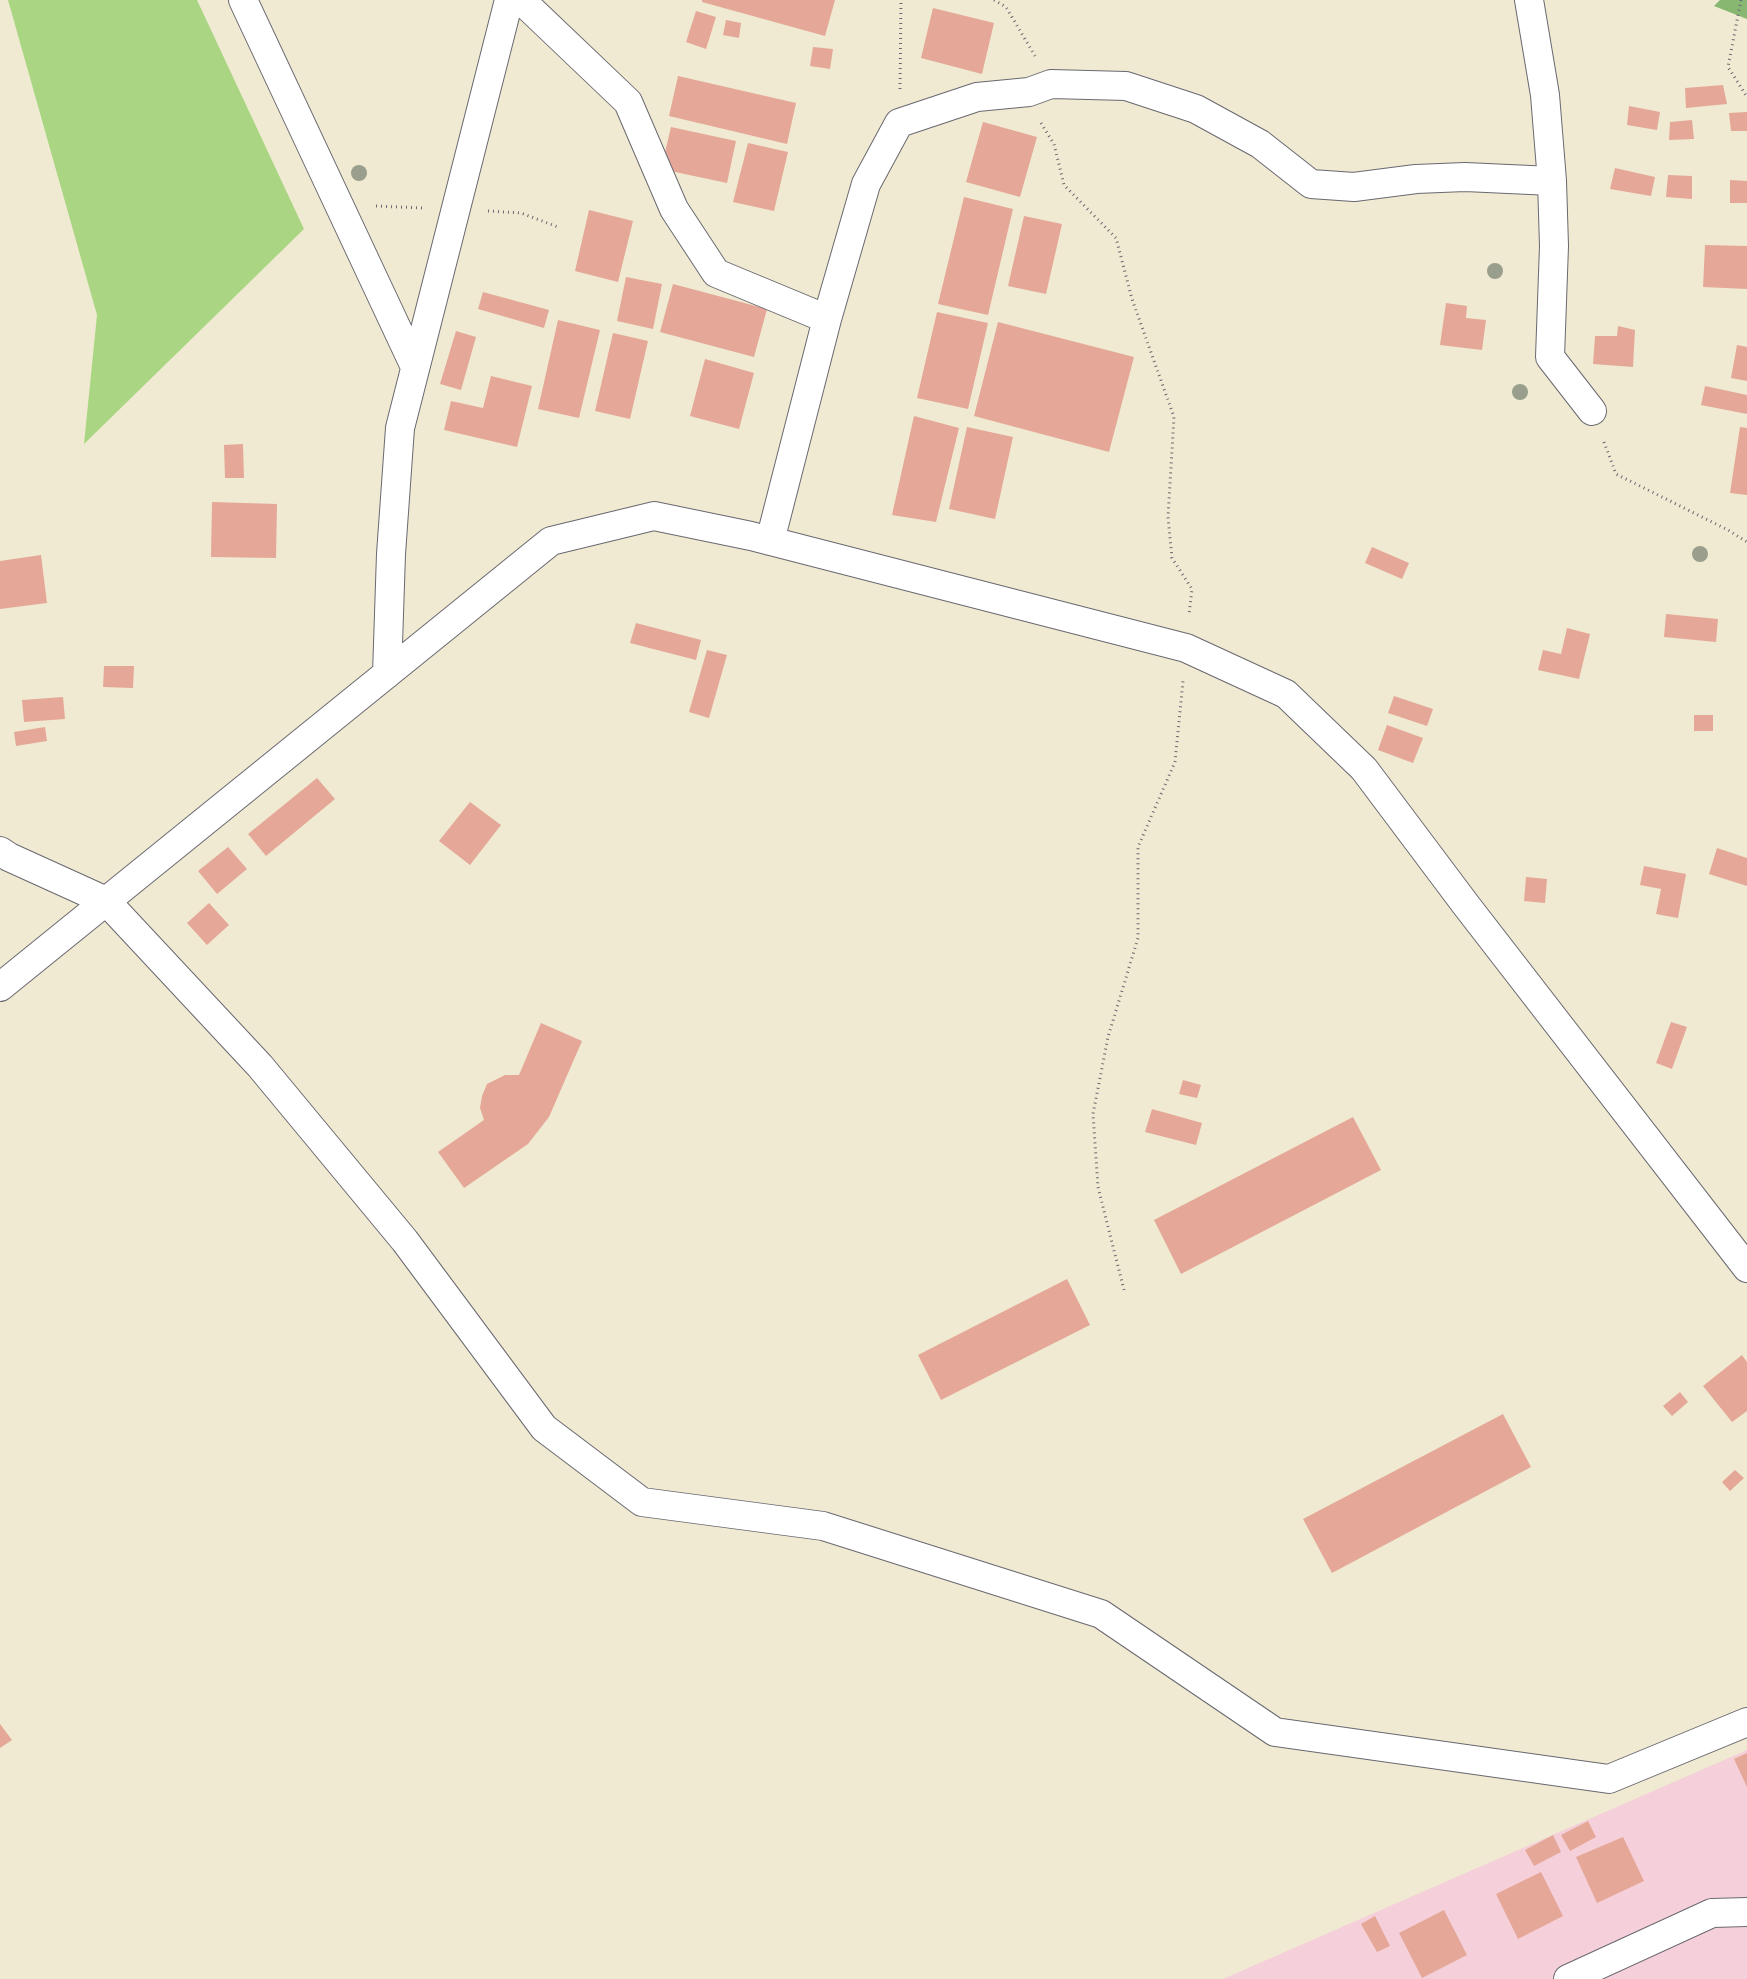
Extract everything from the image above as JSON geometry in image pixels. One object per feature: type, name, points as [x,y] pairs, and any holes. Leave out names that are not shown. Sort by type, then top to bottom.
[{"type":"street","points":[[243,0],[415,367]]},
{"type":"street","points":[[387,674],[391,554],[400,428],[510,0]]},
{"type":"street","points":[[521,0],[628,102],[674,209],[716,273],[827,319]]},
{"type":"street","points":[[1529,0],[1545,96],[1552,181],[1554,246],[1550,357],[1592,411]]},
{"type":"street","points":[[770,541],[827,319],[866,184],[899,124],[977,97],[1040,88],[1126,86],[1196,108],[1260,144],[1311,184],[1354,187],[1416,179],[1465,177],[1552,181]]},
{"type":"street","points":[[0,987],[551,541],[654,516],[770,541],[1186,648],[1286,694],[1364,769],[1466,905],[1747,1268]]},
{"type":"street","points":[[0,851],[106,901],[260,1066],[405,1241],[544,1428],[642,1502],[823,1526],[1101,1614],[1275,1732],[1609,1779],[1747,1722]]},
{"type":"street","points":[[1568,1979],[1712,1913],[1747,1912]]},
{"type":"path","points":[[899,124],[901,0]]},
{"type":"path","points":[[994,0],[1006,7],[1040,88],[1040,121],[1054,144],[1064,185],[1116,238],[1132,299],[1174,417],[1168,517],[1172,558],[1192,589],[1175,762],[1138,848],[1138,938],[1108,1037],[1093,1114],[1098,1186],[1124,1290]]},
{"type":"path","points":[[1741,0],[1728,67],[1747,97]]},
{"type":"path","points":[[1592,411],[1616,474],[1728,530],[1747,542]]},
{"type":"shaded area","points":[[1747,1750],[1747,1979],[1223,1979]]},
{"type":"green space","points":[[8,0],[197,0],[304,229],[84,444],[97,315]]},
{"type":"green space","points":[[1720,0],[1747,0],[1747,19],[1714,6]]},
{"type":"building","points":[[702,0],[835,0],[825,36],[702,2]]},
{"type":"building","points":[[933,8],[994,23],[982,74],[921,58]]},
{"type":"building","points":[[696,11],[716,17],[706,49],[686,42]]},
{"type":"building","points":[[726,20],[741,23],[739,38],[723,35]]},
{"type":"building","points":[[813,47],[833,49],[830,69],[810,66]]},
{"type":"building","points":[[678,76],[796,103],[787,144],[669,116]]},
{"type":"building","points":[[1723,85],[1727,104],[1686,108],[1685,88]]},
{"type":"building","points":[[1629,106],[1660,112],[1657,130],[1627,125]]},
{"type":"building","points":[[1747,112],[1747,131],[1731,131],[1729,113]]},
{"type":"building","points":[[1692,120],[1694,139],[1669,140],[1670,122]]},
{"type":"building","points":[[983,122],[1037,137],[1020,197],[966,182]]},
{"type":"building","points":[[671,127],[736,141],[727,183],[661,169]]},
{"type":"building","points":[[748,143],[788,152],[774,211],[733,202]]},
{"type":"building","points":[[1615,168],[1655,177],[1651,196],[1610,189]]},
{"type":"building","points":[[1668,175],[1692,176],[1692,199],[1666,197]]},
{"type":"building","points":[[1730,180],[1747,181],[1747,203],[1730,203]]},
{"type":"building","points":[[964,197],[1013,209],[988,315],[938,304]]},
{"type":"building","points":[[589,210],[633,221],[618,282],[575,271]]},
{"type":"building","points":[[1024,216],[1062,224],[1046,294],[1008,286]]},
{"type":"building","points":[[1705,245],[1747,246],[1747,289],[1703,287]]},
{"type":"building","points":[[626,277],[662,284],[653,329],[617,321]]},
{"type":"building","points":[[673,284],[767,309],[754,357],[660,332]]},
{"type":"building","points":[[483,292],[549,310],[544,328],[478,309]]},
{"type":"building","points":[[1446,303],[1467,306],[1466,318],[1486,320],[1482,350],[1440,345]]},
{"type":"building","points":[[937,312],[988,323],[968,409],[917,398]]},
{"type":"building","points":[[558,320],[600,330],[579,418],[538,409]]},
{"type":"building","points":[[998,322],[1134,357],[1109,452],[974,416]]},
{"type":"building","points":[[1618,326],[1635,330],[1633,367],[1593,364],[1595,336],[1617,336]]},
{"type":"building","points":[[456,331],[476,337],[461,390],[440,384]]},
{"type":"building","points":[[613,333],[648,341],[630,419],[595,411]]},
{"type":"building","points":[[1737,345],[1747,347],[1747,381],[1731,378]]},
{"type":"building","points":[[705,359],[754,373],[739,429],[690,416]]},
{"type":"building","points":[[491,376],[532,386],[517,447],[444,430],[451,401],[483,408]]},
{"type":"building","points":[[1705,386],[1747,395],[1747,414],[1701,405]]},
{"type":"building","points":[[914,416],[959,428],[936,522],[892,515]]},
{"type":"building","points":[[967,427],[1013,437],[995,519],[949,509]]},
{"type":"building","points":[[1740,427],[1747,428],[1747,495],[1730,493]]},
{"type":"building","points":[[243,444],[244,478],[225,478],[224,445]]},
{"type":"building","points":[[212,502],[277,504],[276,558],[211,557]]},
{"type":"building","points":[[1372,547],[1409,563],[1402,579],[1365,563]]},
{"type":"building","points":[[41,555],[47,603],[0,609],[0,561]]},
{"type":"building","points":[[1666,614],[1718,619],[1716,642],[1664,637]]},
{"type":"building","points":[[636,623],[701,640],[696,660],[630,643]]},
{"type":"building","points":[[1567,628],[1590,634],[1579,679],[1538,670],[1543,650],[1561,654]]},
{"type":"building","points":[[707,650],[727,655],[709,718],[689,712]]},
{"type":"building","points":[[104,666],[134,666],[133,688],[103,687]]},
{"type":"building","points":[[1394,696],[1433,709],[1427,726],[1388,713]]},
{"type":"building","points":[[63,697],[65,719],[24,722],[22,700]]},
{"type":"building","points":[[1694,715],[1713,715],[1713,731],[1694,731]]},
{"type":"building","points":[[1387,725],[1423,738],[1413,763],[1378,750]]},
{"type":"building","points":[[45,727],[47,741],[16,746],[14,732]]},
{"type":"building","points":[[317,778],[335,799],[266,856],[248,834]]},
{"type":"building","points":[[470,802],[501,825],[470,865],[439,841]]},
{"type":"building","points":[[228,847],[247,869],[217,894],[198,871]]},
{"type":"building","points":[[1717,848],[1747,858],[1747,886],[1709,874]]},
{"type":"building","points":[[1644,866],[1686,874],[1678,918],[1656,914],[1661,889],[1640,885]]},
{"type":"building","points":[[1526,877],[1547,879],[1545,903],[1524,901]]},
{"type":"building","points":[[209,903],[229,925],[207,945],[187,923]]},
{"type":"building","points":[[1671,1022],[1687,1027],[1672,1069],[1656,1063]]},
{"type":"building","points":[[541,1023],[582,1041],[549,1117],[528,1144],[464,1188],[438,1152],[484,1120],[480,1108],[487,1084],[505,1075],[519,1075]]},
{"type":"building","points":[[1183,1080],[1201,1085],[1197,1098],[1179,1094]]},
{"type":"building","points":[[1152,1109],[1202,1123],[1196,1145],[1145,1132]]},
{"type":"building","points":[[1353,1117],[1381,1170],[1181,1274],[1154,1220]]},
{"type":"building","points":[[1067,1279],[1090,1325],[941,1400],[918,1355]]},
{"type":"building","points":[[1742,1355],[1747,1362],[1747,1411],[1732,1422],[1703,1386]]},
{"type":"building","points":[[1680,1392],[1688,1402],[1672,1416],[1663,1406]]},
{"type":"building","points":[[1503,1414],[1531,1467],[1332,1573],[1303,1519]]},
{"type":"building","points":[[1735,1470],[1744,1478],[1730,1491],[1722,1482]]},
{"type":"building","points":[[0,1724],[12,1740],[0,1748]]},
{"type":"building","points":[[1747,1753],[1747,1787],[1734,1759]]},
{"type":"building","points":[[1588,1821],[1596,1837],[1570,1851],[1561,1835]]},
{"type":"building","points":[[1553,1835],[1561,1852],[1534,1866],[1525,1850]]},
{"type":"building","points":[[1623,1837],[1644,1881],[1597,1903],[1576,1857]]},
{"type":"building","points":[[1541,1872],[1563,1916],[1518,1939],[1496,1894]]},
{"type":"building","points":[[1444,1910],[1467,1955],[1422,1978],[1399,1933]]},
{"type":"building","points":[[1375,1916],[1390,1946],[1377,1952],[1361,1924]]}]
